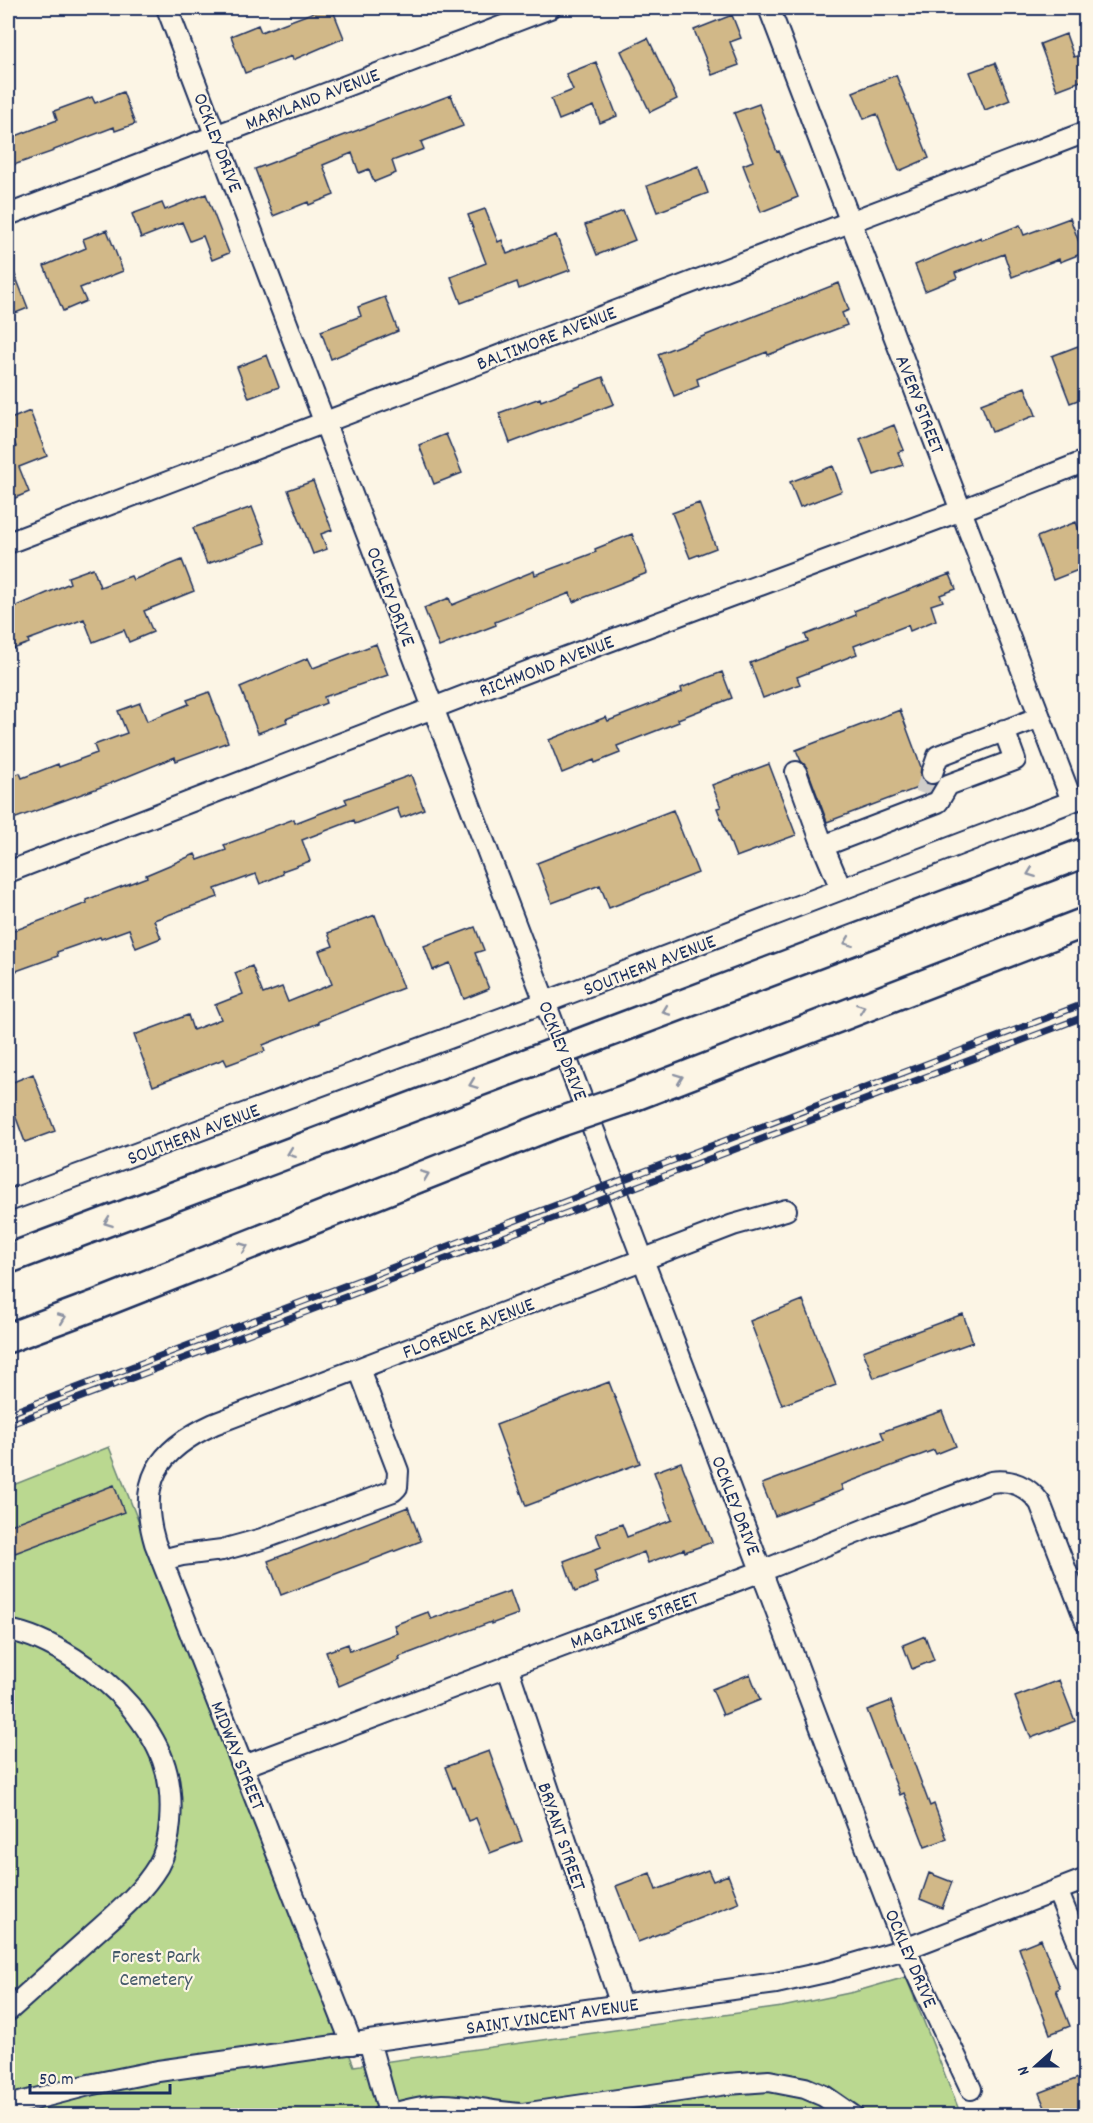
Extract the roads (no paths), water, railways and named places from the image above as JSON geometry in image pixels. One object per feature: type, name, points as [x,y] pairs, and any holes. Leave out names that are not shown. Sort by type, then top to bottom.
[{"type":"highway","points":[[8,1259],[1086,852]]},
{"type":"highway","points":[[8,1338],[554,1124],[624,1100],[1086,922]]},
{"type":"street","name":"OCKLEY DRIVE","points":[[167,8],[905,1949],[971,2089]]},
{"type":"street","name":"MARYLAND AVENUE","points":[[8,215],[550,8]]},
{"type":"street","name":"AVERY STREET","points":[[769,8],[1040,717],[1079,799]]},
{"type":"street","name":"BALTIMORE AVENUE","points":[[8,543],[1086,132]]},
{"type":"street","name":"RICHMOND AVENUE","points":[[8,872],[434,707],[962,510],[1086,461]]},
{"type":"street","points":[[948,785],[935,765],[1004,730],[1040,717]]},
{"type":"street","points":[[823,846],[921,802],[938,802],[948,785],[1015,760],[1004,730]]},
{"type":"street","points":[[796,772],[841,890]]},
{"type":"street","name":"SOUTHERN AVENUE","points":[[8,1201],[546,1002],[1079,799]]},
{"type":"street","name":"FLORENCE AVENUE","points":[[160,1463],[176,1445],[199,1430],[733,1225],[786,1210]]},
{"type":"street","points":[[162,1560],[222,1550],[252,1542],[393,1491],[399,1480],[398,1471],[359,1369]]},
{"type":"street","name":"MIDWAY STREET","points":[[160,1463],[150,1488],[148,1514],[155,1543],[244,1766],[361,2043],[387,2115]]},
{"type":"street","name":"MAGAZINE STREET","points":[[244,1766],[762,1571],[991,1482],[1010,1481],[1035,1495],[1044,1512],[1086,1622]]},
{"type":"street","points":[[8,1630],[30,1636],[76,1660],[124,1699],[152,1734],[159,1748],[166,1767],[172,1802],[169,1839],[159,1864],[151,1876],[126,1904],[9,2006]]},
{"type":"street","name":"BRYANT STREET","points":[[507,1666],[621,2005]]},
{"type":"street","name":"SAINT VINCENT AVENUE","points":[[8,2106],[89,2085],[158,2071],[776,1983],[846,1967],[905,1949],[1086,1879]]},
{"type":"street","points":[[1057,1890],[1086,1961]]},
{"type":"street","points":[[387,2115],[422,2107],[444,2105],[522,2114],[727,2084],[769,2081],[794,2085],[814,2092],[853,2115]]},
{"type":"tunnel","points":[[924,794],[932,773]]},
{"type":"railway","points":[[8,1414],[1086,1003]]},
{"type":"railway","points":[[8,1425],[1086,1016]]},
{"type":"park label","name":"Forest Park Cemetery","points":[[156,1966]]}]
